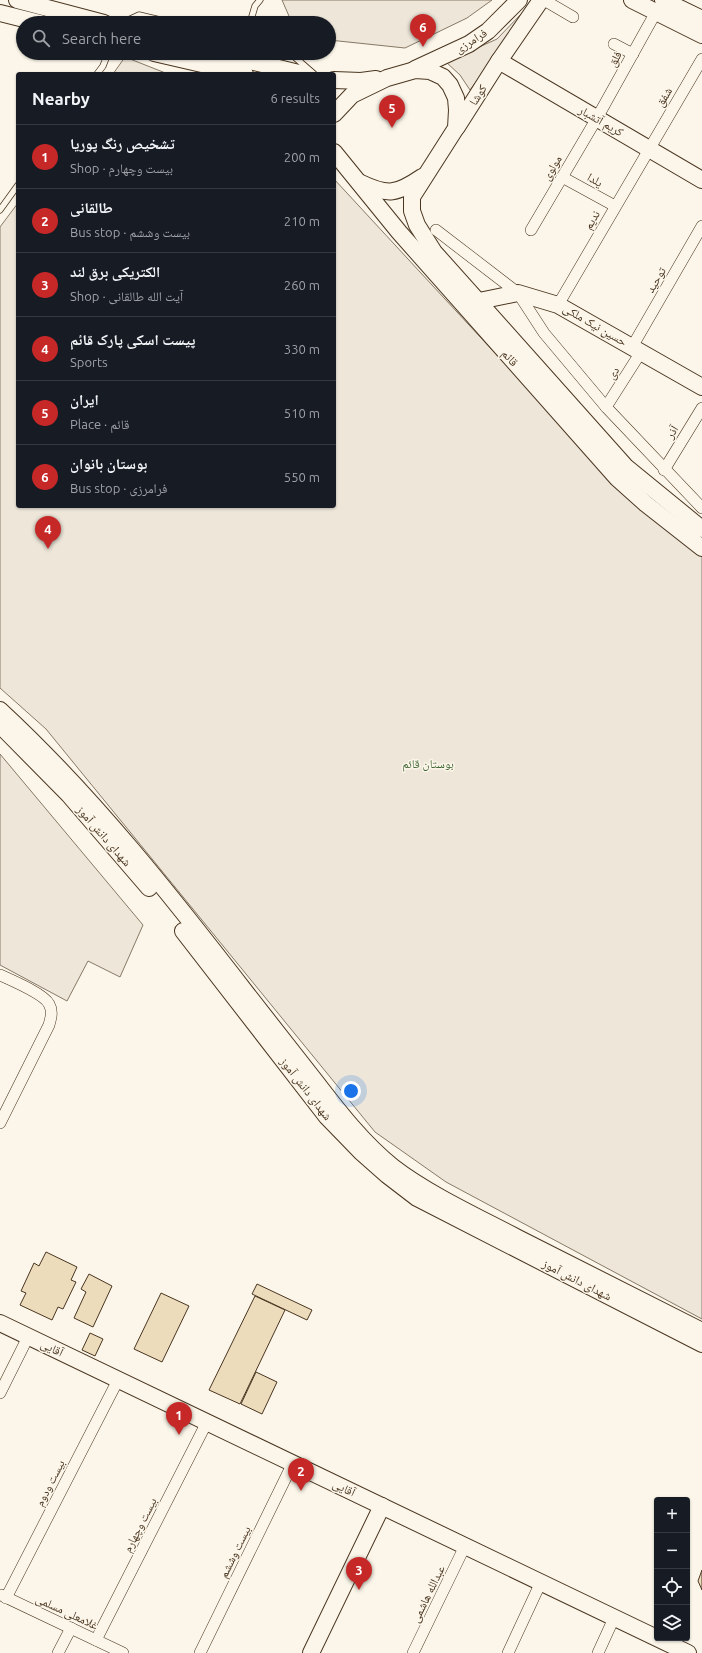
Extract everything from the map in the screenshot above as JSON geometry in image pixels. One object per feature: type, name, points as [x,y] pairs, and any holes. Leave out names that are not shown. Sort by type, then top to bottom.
[{"type":"main road","points":[[17,0],[78,16]]},
{"type":"main road","name":"فرامرزی","points":[[415,70],[462,47],[488,31],[519,0]]},
{"type":"main road","name":"کوشا","points":[[426,174],[499,61],[542,0]]},
{"type":"main road","points":[[632,0],[659,6],[702,19]]},
{"type":"main road","points":[[659,6],[702,35]]},
{"type":"main road","points":[[0,13],[16,17]]},
{"type":"main road","points":[[184,60],[236,72]]},
{"type":"main road","points":[[246,60],[295,72]]},
{"type":"main road","name":"کریم آتشبار","points":[[499,61],[702,180]]},
{"type":"main road","points":[[336,80],[361,81],[387,78],[415,70],[430,71],[443,77],[450,85],[457,104],[456,128]]},
{"type":"main road","points":[[336,112],[352,95],[387,78]]},
{"type":"main road","name":"قائم","points":[[336,154],[399,232],[617,478],[646,504],[702,548]]},
{"type":"main road","points":[[358,181],[376,190],[391,192],[405,188],[426,174]]},
{"type":"main road","name":"قائم","points":[[426,174],[412,196],[412,211],[417,225],[434,252],[626,467],[702,530]]},
{"type":"main road","name":"حسین نیک ملکی","points":[[479,302],[518,293],[558,305],[702,387]]},
{"type":"main road","points":[[0,710],[25,733],[84,794],[128,845],[338,1110],[364,1139],[393,1166],[424,1188],[498,1228],[702,1331]]},
{"type":"main road","name":"شهدای دانش آموز","points":[[0,726],[69,795],[155,895],[327,1117],[366,1157],[417,1198],[702,1344]]},
{"type":"main road","name":"آقایی","points":[[0,1323],[688,1653]]},
{"type":"main road","points":[[311,1653],[382,1506]]},
{"type":"street","points":[[542,0],[573,18]]},
{"type":"street","name":"فلق","points":[[597,118],[659,6]]},
{"type":"street","points":[[614,44],[633,54]]},
{"type":"street","name":"شفق","points":[[649,149],[702,59]]},
{"type":"street","name":"مولوی","points":[[531,230],[597,118]]},
{"type":"street","name":"ندیم","points":[[558,305],[649,149]]},
{"type":"street","name":"یلدا","points":[[562,177],[615,206]]},
{"type":"street","name":"توحید","points":[[637,349],[702,226]]},
{"type":"street","points":[[436,230],[518,293],[544,333],[606,407],[664,470],[702,508]]},
{"type":"street","name":"دی","points":[[606,407],[637,349]]},
{"type":"street","name":"آذر","points":[[664,470],[702,408]]},
{"type":"street","points":[[0,975],[43,997],[49,1003],[52,1011],[49,1025],[0,1123]]},
{"type":"street","points":[[0,1393],[28,1337]]},
{"type":"street","name":"بیست ودوم","points":[[3,1597],[118,1380]]},
{"type":"street","name":"بیست وچهارم","points":[[96,1640],[207,1422]]},
{"type":"street","name":"بیست وششم","points":[[200,1653],[293,1463]]},
{"type":"street","name":"عبدالله هاشمی","points":[[414,1653],[465,1546]]},
{"type":"street","points":[[508,1653],[541,1582]]},
{"type":"street","name":"غلامعلی مسلمی","points":[[3,1597],[123,1653]]},
{"type":"street","points":[[598,1653],[614,1618]]},
{"type":"street","points":[[58,1653],[71,1628]]},
{"type":"lane","points":[[252,16],[255,6],[260,0]]},
{"type":"lane","points":[[99,72],[105,60]]},
{"type":"lane","points":[[298,60],[312,72]]},
{"type":"lane","points":[[0,210],[16,188]]},
{"type":"green space","points":[[282,0],[492,0],[467,18],[405,48],[336,41],[336,16],[289,16]]},
{"type":"green space","points":[[522,13],[524,17],[470,90],[460,75],[446,62],[497,39]]},
{"type":"green space","points":[[123,60],[133,60],[163,72],[114,72]]},
{"type":"green space","name":"بوستان قائم","points":[[336,181],[629,498],[702,552],[702,1319],[446,1182],[375,1132],[46,729],[0,688],[0,227],[16,206],[16,508],[336,508]]},
{"type":"green space","points":[[0,754],[143,925],[120,977],[88,961],[67,1001],[0,965]]},
{"type":"building","points":[[46,1252],[77,1267],[71,1280],[76,1282],[63,1309],[58,1307],[52,1320],[20,1305],[26,1293],[21,1291],[34,1263],[39,1266]]},
{"type":"building","points":[[89,1274],[112,1286],[93,1327],[74,1318],[86,1292],[81,1289]]},
{"type":"building","points":[[257,1284],[312,1310],[307,1320],[252,1294]]},
{"type":"building","points":[[161,1293],[189,1306],[162,1362],[134,1349]]},
{"type":"building","points":[[255,1296],[285,1310],[240,1404],[209,1390]]},
{"type":"building","points":[[90,1333],[103,1339],[95,1356],[82,1350]]},
{"type":"building","points":[[256,1372],[277,1382],[262,1414],[241,1404]]},
{"type":"building","points":[[702,1570],[702,1590],[698,1581]]},
{"type":"place","name":"بوستان بانوان","points":[[423,47]]},
{"type":"place","name":"ایران","points":[[392,128]]},
{"type":"place","name":"پیست اسکی پارک قائم","points":[[48,549]]},
{"type":"place","name":"تشخیص رنگ پوریا","points":[[179,1435]]},
{"type":"place","name":"طالقانی","points":[[301,1491]]},
{"type":"place","name":"الکتریکی برق لند","points":[[359,1590]]}]
